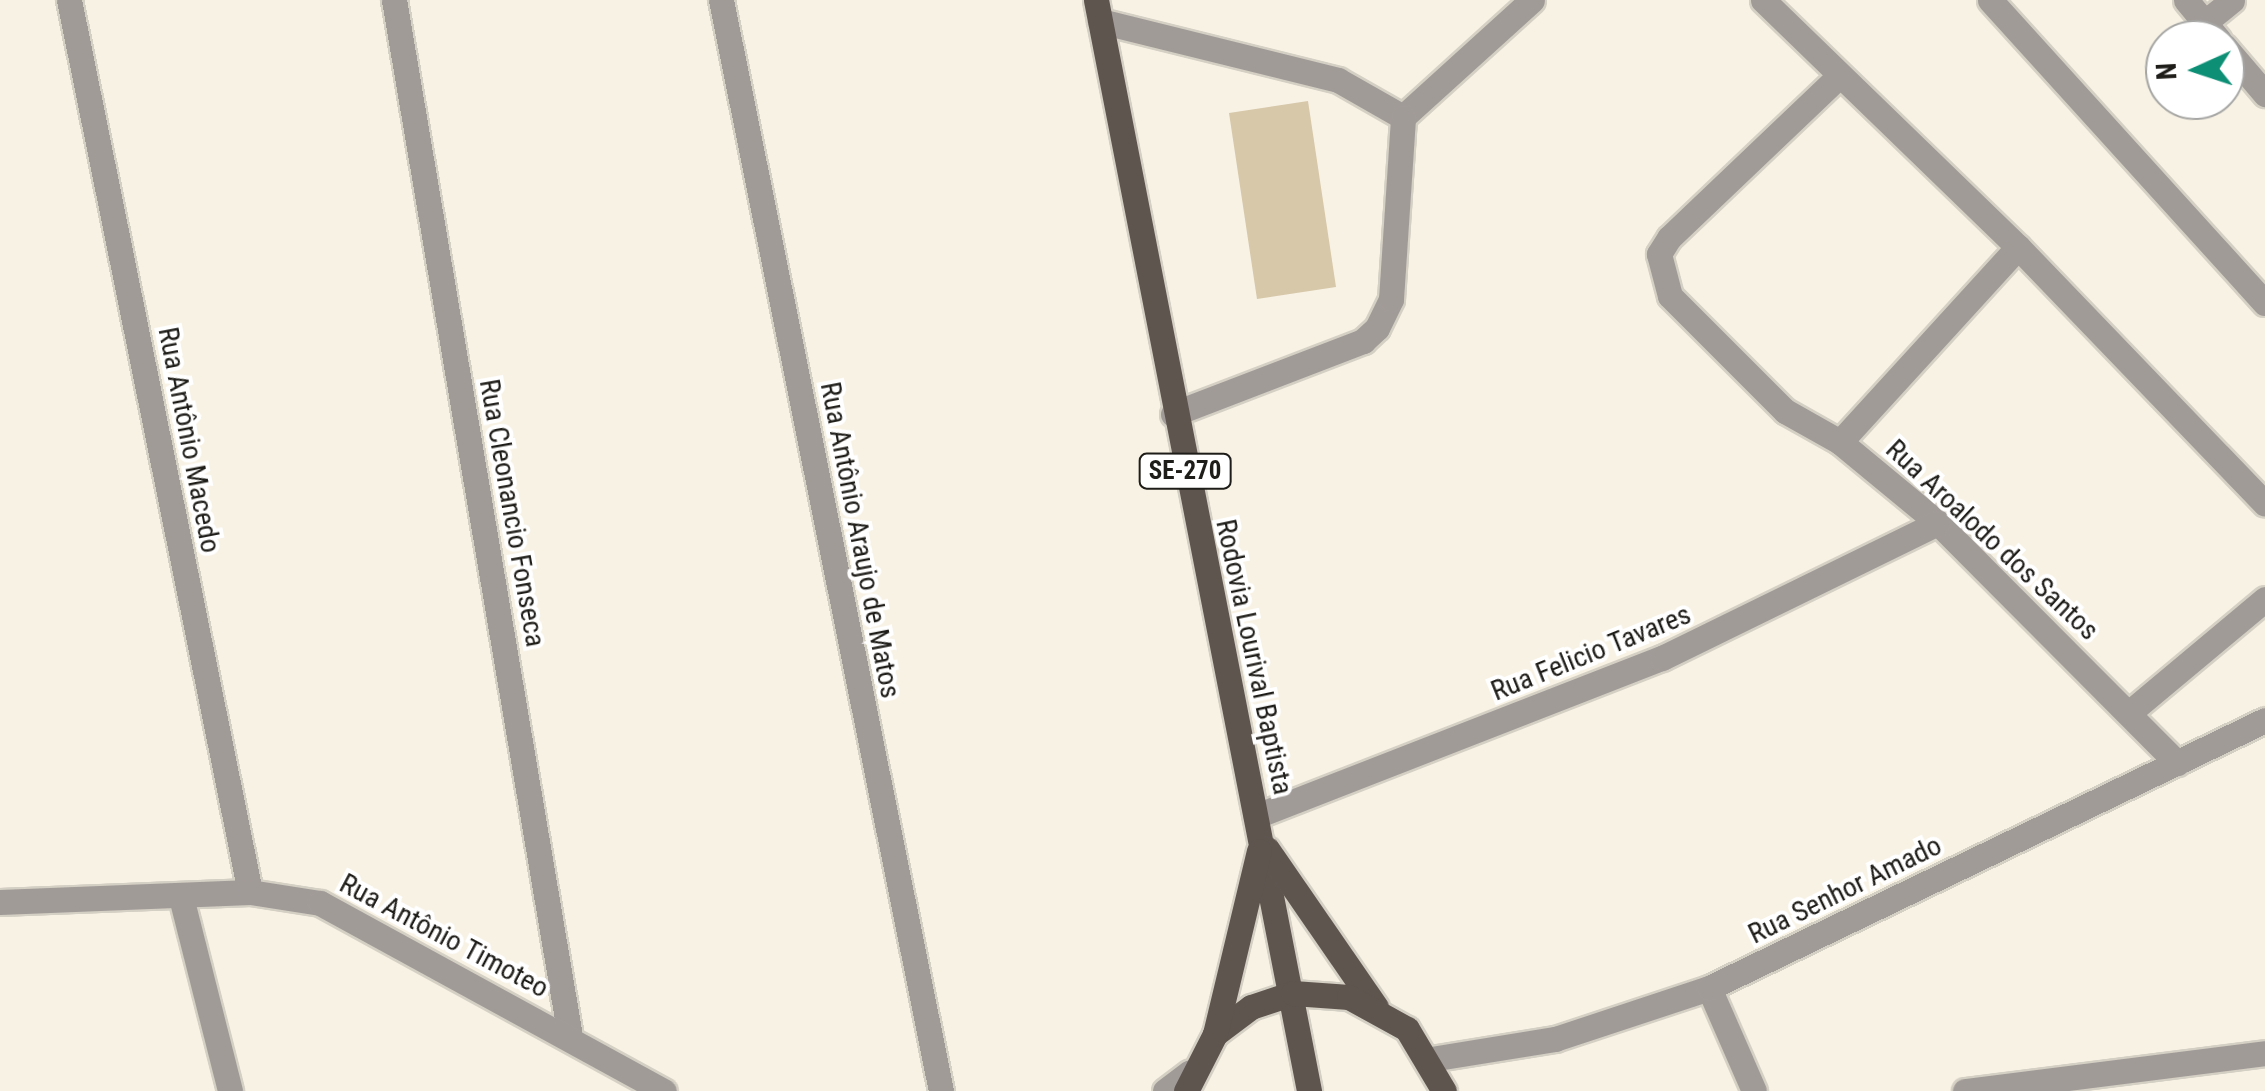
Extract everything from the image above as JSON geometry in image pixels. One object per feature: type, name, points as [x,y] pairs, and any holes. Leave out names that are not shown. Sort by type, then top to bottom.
[{"type":"main road","name":"Rodovia Lourival Baptista","points":[[1098,10],[1174,414],[1293,993],[1309,1091]]},
{"type":"main road","points":[[1258,829],[1376,1007],[1431,1058],[1444,1091]]},
{"type":"main road","points":[[1188,1081],[1215,1034],[1258,829]]},
{"type":"main road","points":[[1215,1034],[1250,1007],[1293,993],[1321,992],[1376,1007]]},
{"type":"street","name":"Rua Antônio Macedo","points":[[69,0],[250,892]]},
{"type":"street","name":"Rua Cleonancio Fonseca","points":[[394,0],[570,1036]]},
{"type":"street","name":"Rua Antônio Araujo de Matos","points":[[721,0],[941,1091]]},
{"type":"street","points":[[1174,414],[1364,341],[1377,328],[1391,299],[1403,117],[1532,0]]},
{"type":"street","points":[[1763,0],[2018,247],[2265,504]]},
{"type":"street","points":[[1990,0],[2265,303]]},
{"type":"street","points":[[2186,0],[2202,20]]},
{"type":"street","points":[[1098,10],[1338,80],[1403,117]]},
{"type":"street","points":[[2245,70],[2265,94]]},
{"type":"street","name":"Rua Aroalodo dos Santos","points":[[1838,76],[1669,238],[1660,265],[1680,309],[1785,411],[1840,442],[1938,523],[2130,712],[2177,764]]},
{"type":"street","points":[[1840,442],[2018,247]]},
{"type":"street","name":"Rua Felicio Tavares","points":[[1258,829],[1662,658],[1938,523]]},
{"type":"street","points":[[2130,712],[2265,599]]},
{"type":"street","name":"Rua Senhor Amado","points":[[1431,1058],[1554,1038],[1709,988],[2265,720]]},
{"type":"street","name":"Rua Antônio Timoteo","points":[[0,902],[250,892],[356,917],[664,1091]]},
{"type":"street","points":[[182,897],[230,1091]]},
{"type":"street","points":[[1709,988],[1754,1091]]},
{"type":"street","points":[[1965,1091],[2265,1053]]},
{"type":"street","points":[[1165,1091],[1188,1081]]},
{"type":"building","points":[[1308,101],[1336,287],[1257,299],[1229,113]]}]
